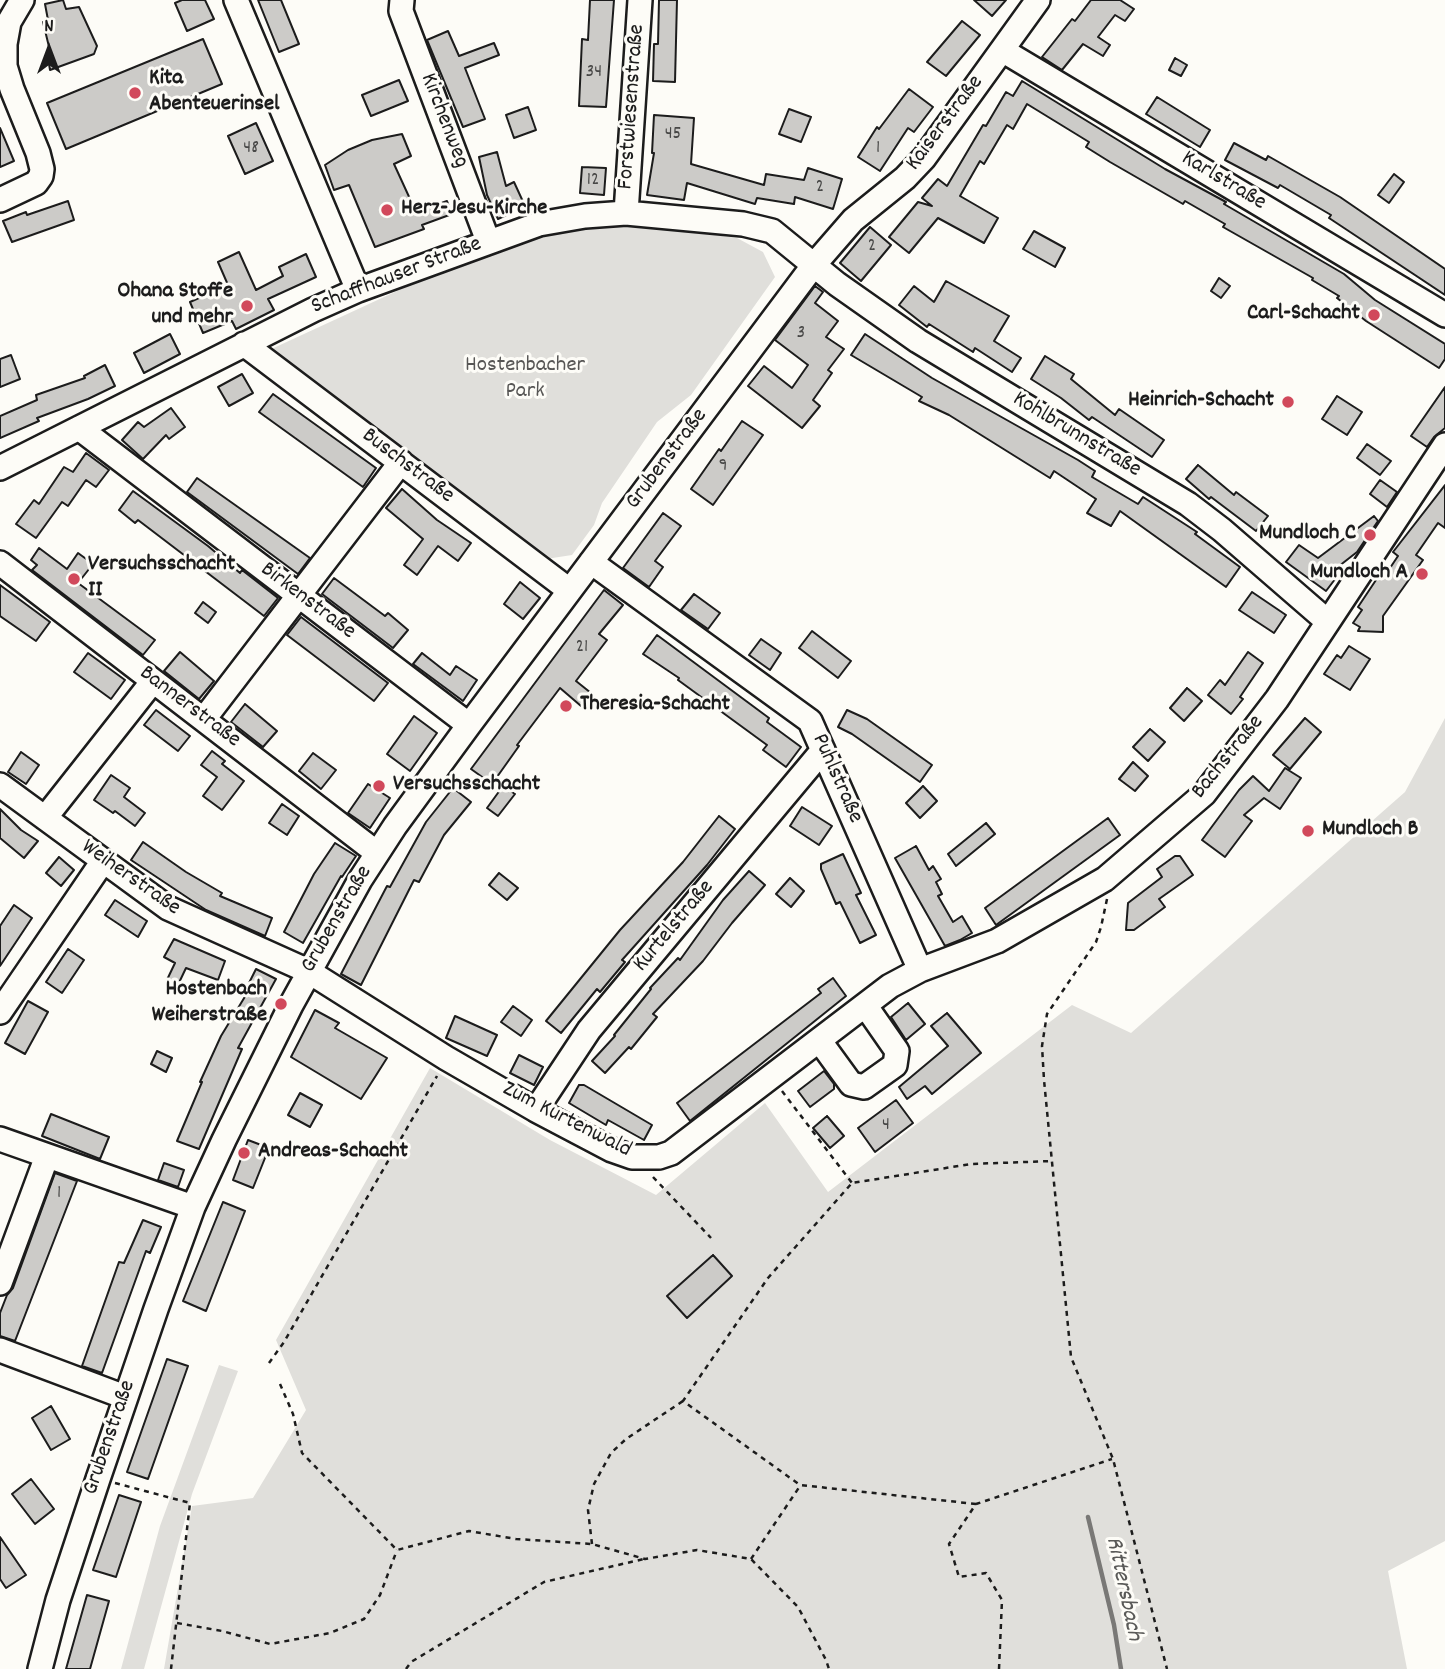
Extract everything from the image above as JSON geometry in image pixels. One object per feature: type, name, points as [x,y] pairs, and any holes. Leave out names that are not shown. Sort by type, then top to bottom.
[{"type":"street","points":[[0,200],[36,183],[42,169],[5,66],[9,22],[22,0]]},
{"type":"street","points":[[236,0],[358,290]]},
{"type":"street","name":"Kirchenweg","points":[[402,0],[401,11],[488,242]]},
{"type":"street","name":"Forstwiesenstraße","points":[[626,213],[640,0]]},
{"type":"street","name":"Kaiserstraße","points":[[813,266],[853,220],[905,178],[924,158],[1038,0]]},
{"type":"street","name":"Karlstraße","points":[[1002,50],[1445,315]]},
{"type":"street","name":"Schaffhauser Straße","points":[[0,468],[244,344],[358,290],[539,224],[584,216],[626,213],[760,227],[782,238],[813,266]]},
{"type":"street","name":"Grubenstraße","points":[[40,1669],[58,1600],[125,1397],[193,1207],[223,1140],[308,971],[377,853],[469,724],[813,266]]},
{"type":"street","name":"Kohlbrunnstraße","points":[[813,266],[918,341],[1188,504],[1327,621]]},
{"type":"street","name":"Buschstraße","points":[[244,344],[569,590]]},
{"type":"street","name":"Birkenstraße","points":[[79,428],[469,724]]},
{"type":"street","name":"Bachstraße","points":[[920,970],[997,941],[1105,878],[1204,794],[1277,699],[1445,445]]},
{"type":"street","points":[[204,719],[401,462]]},
{"type":"street","name":"Puhlstraße","points":[[591,562],[810,721],[920,970]]},
{"type":"street","name":"Bannerstraße","points":[[0,563],[377,853]]},
{"type":"street","points":[[45,818],[153,681]]},
{"type":"street","name":"Kurtelstraße","points":[[537,1110],[589,1030],[823,750]]},
{"type":"street","name":"Weiherstraße","points":[[0,785],[181,916],[308,971]]},
{"type":"street","points":[[0,1012],[103,861]]},
{"type":"street","name":"Zum Kurtenwald","points":[[308,971],[446,1058],[537,1110],[612,1150],[632,1157],[646,1158],[671,1153],[890,986],[920,970]]},
{"type":"street","points":[[819,1040],[851,1084],[864,1087],[895,1065],[897,1051],[865,1005]]},
{"type":"street","points":[[0,1139],[193,1207]]},
{"type":"street","points":[[0,1283],[47,1156]]},
{"type":"street","points":[[0,1350],[125,1397]]},
{"type":"path","points":[[1105,878],[1108,902],[1096,942],[1047,1014],[1042,1046],[1071,1357],[1113,1459],[1167,1669]]},
{"type":"path","points":[[269,1363],[284,1342],[446,1058]]},
{"type":"path","points":[[771,1076],[852,1184]]},
{"type":"path","points":[[646,1158],[648,1172],[711,1238]]},
{"type":"path","points":[[592,1544],[588,1510],[594,1484],[611,1453],[626,1439],[683,1401],[768,1278],[852,1184],[971,1164],[1052,1161]]},
{"type":"path","points":[[281,1384],[293,1414],[303,1453],[397,1550]]},
{"type":"path","points":[[683,1401],[800,1485],[976,1504],[1113,1459]]},
{"type":"path","points":[[98,1479],[190,1503],[171,1669]]},
{"type":"path","points":[[751,1559],[800,1485]]},
{"type":"path","points":[[976,1504],[949,1544],[959,1577],[986,1573],[1002,1600],[999,1669]]},
{"type":"path","points":[[397,1550],[469,1531],[516,1539],[592,1544],[645,1559]]},
{"type":"path","points":[[177,1623],[222,1631],[270,1644],[330,1633],[364,1619],[380,1595],[397,1550]]},
{"type":"path","points":[[406,1669],[411,1662],[544,1582],[697,1550],[751,1559],[798,1608],[828,1669]]},
{"type":"green space","name":"Hostenbacher Park","points":[[627,223],[737,238],[763,252],[775,277],[691,395],[657,422],[602,503],[594,525],[572,555],[546,559],[265,352],[423,279],[491,252],[555,232],[590,225]]},
{"type":"green space","points":[[1445,718],[1445,1541],[1388,1571],[1407,1669],[164,1669],[192,1506],[253,1498],[306,1410],[276,1340],[430,1068],[550,1140],[656,1195],[765,1103],[828,1192],[1072,1005],[1131,1033],[1405,792]]},
{"type":"green space","points":[[219,1365],[238,1371],[192,1494],[144,1669],[121,1669],[160,1526]]},
{"type":"building","points":[[63,0],[66,9],[79,7],[97,46],[94,54],[50,70],[47,52],[50,51],[43,22],[48,20],[45,4]]},
{"type":"building","points":[[182,0],[205,0],[214,19],[187,31],[175,3]]},
{"type":"building","points":[[258,0],[281,0],[299,44],[279,52]]},
{"type":"building","points":[[590,0],[614,0],[606,107],[579,106],[582,39],[588,40]]},
{"type":"building","points":[[659,0],[677,0],[675,82],[653,81],[654,44],[658,44]]},
{"type":"building","points":[[974,0],[1006,0],[992,16]]},
{"type":"building","points":[[1091,0],[1120,0],[1134,9],[1125,21],[1115,15],[1098,37],[1110,45],[1103,56],[1083,44],[1062,70],[1042,57]]},
{"type":"building","points":[[962,21],[980,35],[946,76],[927,62]]},
{"type":"building","points":[[448,31],[459,56],[494,43],[499,55],[465,68],[485,119],[463,127],[427,40]]},
{"type":"building","name":"Kita Abenteuerinsel","points":[[203,39],[222,84],[66,149],[47,103]]},
{"type":"building","points":[[1175,58],[1187,65],[1181,76],[1169,70]]},
{"type":"building","points":[[399,80],[408,101],[371,116],[362,95]]},
{"type":"building","points":[[1022,81],[1344,274],[1375,300],[1445,344],[1445,359],[1439,368],[1366,321],[1337,298],[1339,296],[1312,280],[1313,278],[1223,227],[1225,224],[1185,201],[1183,204],[1110,162],[1086,147],[1089,142],[1027,104],[1013,129],[1007,125],[984,164],[980,161],[960,196],[998,218],[984,243],[938,218],[909,253],[889,237],[918,202],[932,206],[922,198],[938,179],[947,186],[1006,92],[1013,96]]},
{"type":"building","points":[[909,89],[933,107],[914,132],[908,128],[880,171],[858,157],[877,127],[879,129]]},
{"type":"building","points":[[1157,97],[1210,130],[1200,147],[1146,114]]},
{"type":"building","points":[[528,107],[536,130],[514,138],[506,115]]},
{"type":"building","points":[[789,109],[811,117],[801,142],[779,134]]},
{"type":"building","points":[[654,115],[694,118],[691,164],[764,185],[766,174],[804,180],[808,168],[842,179],[833,209],[795,197],[794,204],[757,198],[755,204],[687,183],[684,200],[647,195],[654,153]]},
{"type":"building","points":[[256,123],[273,161],[245,174],[228,136]]},
{"type":"building","points":[[0,128],[14,161],[0,167]]},
{"type":"building","name":"Herz-Jesu-Kirche","points":[[402,134],[411,156],[394,164],[416,212],[447,201],[452,214],[422,225],[424,229],[375,247],[349,185],[334,190],[325,165],[348,150],[372,140]]},
{"type":"building","points":[[1234,143],[1266,160],[1268,156],[1340,197],[1445,269],[1445,295],[1329,218],[1331,215],[1280,185],[1278,188],[1225,160]]},
{"type":"building","points":[[497,152],[506,186],[514,182],[525,206],[498,219],[487,195],[479,157]]},
{"type":"building","points":[[582,167],[606,168],[604,195],[580,193]]},
{"type":"building","points":[[1394,174],[1404,182],[1389,203],[1378,195]]},
{"type":"building","points":[[68,201],[74,220],[12,242],[3,221]]},
{"type":"building","points":[[870,227],[891,245],[861,281],[840,263]]},
{"type":"building","points":[[1034,231],[1065,248],[1055,267],[1023,249]]},
{"type":"building","points":[[239,252],[256,290],[283,276],[279,267],[306,254],[316,277],[268,299],[274,310],[236,329],[232,321],[203,333],[190,302],[228,285],[218,262]]},
{"type":"building","points":[[1219,278],[1230,286],[1221,298],[1211,291]]},
{"type":"building","points":[[946,281],[1009,316],[994,341],[1021,358],[1012,372],[975,348],[973,352],[929,324],[927,327],[899,305],[914,286],[934,302]]},
{"type":"building","points":[[815,286],[823,292],[815,303],[838,321],[826,337],[844,349],[828,370],[832,373],[813,400],[820,406],[802,428],[748,386],[764,366],[792,388],[808,365],[775,340]]},
{"type":"building","points":[[170,334],[180,354],[144,373],[134,353]]},
{"type":"building","points":[[865,334],[932,378],[1078,460],[1095,471],[1092,477],[1138,504],[1143,497],[1197,532],[1195,534],[1240,567],[1226,587],[1120,511],[1111,526],[1087,513],[1096,499],[1054,471],[1050,478],[949,415],[919,401],[922,397],[851,355]]},
{"type":"building","points":[[11,355],[20,379],[0,387],[0,359]]},
{"type":"building","points":[[1045,356],[1074,374],[1071,379],[1115,415],[1119,409],[1164,440],[1152,457],[1092,417],[1089,420],[1031,379]]},
{"type":"building","points":[[105,365],[115,386],[37,418],[39,421],[0,438],[0,416],[37,400],[36,395],[85,378],[84,376]]},
{"type":"building","points":[[242,374],[253,393],[229,406],[218,387]]},
{"type":"building","points":[[1445,387],[1445,428],[1427,447],[1411,436]]},
{"type":"building","points":[[273,394],[376,468],[363,487],[259,412]]},
{"type":"building","points":[[1337,396],[1362,412],[1347,435],[1322,419]]},
{"type":"building","points":[[171,408],[185,427],[169,439],[166,435],[143,459],[122,440],[138,422],[144,427]]},
{"type":"building","points":[[742,421],[763,435],[713,505],[691,489]]},
{"type":"building","points":[[1367,444],[1391,461],[1380,475],[1357,458]]},
{"type":"building","points":[[86,453],[109,470],[96,487],[86,480],[68,506],[62,502],[36,538],[16,524],[34,500],[39,504],[64,467],[73,472]]},
{"type":"building","points":[[1198,465],[1234,495],[1236,492],[1268,516],[1256,531],[1211,497],[1209,499],[1186,479]]},
{"type":"building","points":[[197,478],[310,558],[298,574],[187,492]]},
{"type":"building","points":[[1380,480],[1397,492],[1387,507],[1370,494]]},
{"type":"building","points":[[1445,485],[1445,528],[1438,523],[1416,555],[1423,560],[1383,616],[1383,632],[1358,631],[1360,627],[1353,623],[1362,610],[1358,607],[1380,574],[1384,577],[1398,556],[1393,552]]},
{"type":"building","points":[[402,489],[437,520],[471,543],[458,561],[438,546],[417,575],[404,565],[423,539],[386,508]]},
{"type":"building","points":[[133,491],[240,573],[242,570],[278,598],[264,616],[138,520],[135,523],[119,510]]},
{"type":"building","points":[[663,513],[681,526],[655,561],[663,567],[649,587],[623,568]]},
{"type":"building","points":[[1374,516],[1378,521],[1357,552],[1334,570],[1339,574],[1326,591],[1286,562],[1299,545],[1318,558]]},
{"type":"building","points":[[39,548],[67,569],[78,553],[93,564],[78,583],[155,640],[143,655],[32,570],[37,565],[31,560]]},
{"type":"building","points":[[334,578],[385,616],[388,613],[408,630],[393,648],[322,594]]},
{"type":"building","points":[[520,582],[540,598],[523,619],[504,604]]},
{"type":"building","points":[[0,585],[50,622],[36,641],[0,616]]},
{"type":"building","points":[[604,590],[623,605],[599,634],[607,640],[576,681],[591,693],[581,706],[560,688],[517,745],[519,746],[492,784],[471,769]]},
{"type":"building","points":[[1252,592],[1286,615],[1274,633],[1239,610]]},
{"type":"building","points":[[694,594],[720,613],[708,629],[681,610]]},
{"type":"building","points":[[203,602],[216,612],[208,623],[195,613]]},
{"type":"building","points":[[301,617],[388,683],[374,701],[287,635]]},
{"type":"building","points":[[812,631],[851,661],[838,678],[799,648]]},
{"type":"building","points":[[657,635],[769,718],[767,722],[801,747],[786,767],[763,750],[767,745],[643,654]]},
{"type":"building","points":[[761,639],[781,653],[770,670],[749,655]]},
{"type":"building","points":[[1349,646],[1370,659],[1350,690],[1324,674],[1337,655],[1341,658]]},
{"type":"building","points":[[180,652],[214,681],[199,699],[164,671]]},
{"type":"building","points":[[1248,652],[1263,663],[1240,697],[1243,699],[1231,714],[1208,695],[1220,680],[1225,685]]},
{"type":"building","points":[[88,653],[125,680],[111,699],[74,672]]},
{"type":"building","points":[[422,653],[450,675],[456,666],[477,680],[463,701],[413,664]]},
{"type":"building","points":[[1187,688],[1202,701],[1184,721],[1170,708]]},
{"type":"building","points":[[245,704],[277,731],[263,747],[231,722]]},
{"type":"building","points":[[156,710],[190,736],[178,751],[144,725]]},
{"type":"building","points":[[847,710],[867,719],[932,765],[920,782],[838,727]]},
{"type":"building","points":[[414,716],[437,733],[410,771],[387,754]]},
{"type":"building","points":[[1305,718],[1321,732],[1290,769],[1273,755]]},
{"type":"building","points":[[1150,729],[1165,742],[1148,761],[1133,747]]},
{"type":"building","points":[[212,751],[225,761],[222,764],[244,781],[222,810],[203,796],[217,777],[201,765]]},
{"type":"building","points":[[21,752],[39,765],[26,784],[8,772]]},
{"type":"building","points":[[313,753],[336,770],[321,789],[299,771]]},
{"type":"building","points":[[1133,762],[1148,776],[1135,791],[1119,779]]},
{"type":"building","points":[[1285,768],[1301,778],[1280,809],[1264,798],[1244,815],[1252,821],[1225,857],[1202,840],[1239,790],[1253,776],[1269,791]]},
{"type":"building","points":[[111,775],[130,788],[124,797],[145,813],[135,826],[94,800]]},
{"type":"building","points":[[368,784],[390,798],[370,828],[348,813]]},
{"type":"building","points":[[503,786],[515,794],[498,816],[487,808]]},
{"type":"building","points":[[923,786],[937,801],[920,818],[906,803]]},
{"type":"building","points":[[453,788],[471,802],[444,835],[419,882],[414,880],[361,985],[341,974],[387,886],[390,887],[426,822]]},
{"type":"building","points":[[282,804],[299,816],[287,835],[269,823]]},
{"type":"building","points":[[802,807],[832,826],[819,845],[790,826]]},
{"type":"building","points":[[0,809],[21,830],[38,841],[24,858],[0,838]]},
{"type":"building","points":[[719,816],[735,829],[707,865],[622,960],[625,962],[600,992],[597,989],[561,1033],[546,1021],[620,930],[683,862]]},
{"type":"building","points":[[1108,818],[1120,835],[996,925],[985,908]]},
{"type":"building","points":[[986,823],[995,834],[956,866],[948,854]]},
{"type":"building","points":[[143,842],[222,893],[220,896],[272,918],[265,936],[206,910],[131,860]]},
{"type":"building","points":[[335,843],[356,856],[341,876],[303,943],[284,932],[314,874]]},
{"type":"building","points":[[916,846],[929,870],[933,866],[941,879],[936,882],[942,894],[938,896],[953,922],[962,916],[972,933],[945,946],[895,858]]},
{"type":"building","points":[[843,854],[861,893],[856,895],[876,935],[860,943],[840,902],[836,904],[821,869],[821,864]]},
{"type":"building","points":[[1175,856],[1180,856],[1193,875],[1159,899],[1165,907],[1134,930],[1126,930],[1128,903],[1162,877],[1157,869]]},
{"type":"building","points":[[59,857],[74,870],[61,886],[46,873]]},
{"type":"building","points":[[749,871],[765,885],[703,961],[653,1014],[657,1017],[631,1049],[629,1047],[605,1073],[592,1061],[615,1036],[650,988],[678,958],[680,960],[723,900]]},
{"type":"building","points":[[499,873],[518,888],[507,900],[489,885]]},
{"type":"building","points":[[790,878],[804,891],[791,907],[776,894]]},
{"type":"building","points":[[115,900],[147,921],[138,937],[105,915]]},
{"type":"building","points":[[14,905],[32,918],[0,966],[0,926]]},
{"type":"building","points":[[174,939],[225,961],[218,980],[186,968],[176,989],[165,984],[175,963],[164,957]]},
{"type":"building","points":[[68,949],[84,960],[62,993],[46,982]]},
{"type":"building","points":[[256,969],[276,979],[238,1048],[242,1049],[199,1149],[177,1141],[221,1036],[249,990],[246,989]]},
{"type":"building","points":[[833,978],[846,996],[690,1121],[677,1103],[821,993],[818,989]]},
{"type":"building","points":[[28,1001],[48,1012],[25,1054],[5,1043]]},
{"type":"building","points":[[908,1003],[925,1024],[906,1040],[891,1017]]},
{"type":"building","points":[[513,1006],[532,1020],[521,1036],[501,1022]]},
{"type":"building","points":[[315,1010],[339,1023],[335,1028],[387,1058],[361,1099],[291,1057]]},
{"type":"building","points":[[947,1013],[981,1053],[932,1094],[925,1086],[907,1099],[899,1087],[948,1046],[931,1026]]},
{"type":"building","points":[[455,1016],[497,1035],[487,1056],[446,1038]]},
{"type":"building","points":[[157,1051],[172,1058],[166,1072],[151,1064]]},
{"type":"building","points":[[519,1055],[543,1067],[534,1085],[510,1073]]},
{"type":"building","points":[[824,1071],[834,1084],[834,1089],[810,1107],[798,1091]]},
{"type":"building","points":[[579,1085],[584,1085],[652,1125],[644,1140],[608,1120],[606,1125],[569,1103]]},
{"type":"building","points":[[300,1093],[322,1105],[310,1127],[288,1115]]},
{"type":"building","points":[[896,1100],[913,1123],[875,1152],[858,1128]]},
{"type":"building","points":[[51,1114],[109,1137],[100,1159],[42,1136]]},
{"type":"building","points":[[827,1116],[844,1136],[830,1148],[813,1128]]},
{"type":"building","points":[[248,1140],[269,1148],[253,1188],[233,1180]]},
{"type":"building","points":[[164,1163],[184,1170],[178,1187],[158,1180]]},
{"type":"building","points":[[55,1173],[77,1181],[15,1341],[0,1336],[0,1313],[13,1288]]},
{"type":"building","points":[[223,1202],[245,1211],[206,1311],[183,1301]]},
{"type":"building","points":[[143,1220],[161,1227],[150,1253],[146,1251],[102,1373],[82,1366],[119,1262],[124,1263]]},
{"type":"building","points":[[713,1255],[732,1276],[687,1318],[667,1296]]},
{"type":"building","points":[[167,1359],[188,1366],[148,1479],[127,1472]]},
{"type":"building","points":[[51,1406],[70,1439],[51,1450],[32,1418]]},
{"type":"building","points":[[31,1479],[54,1509],[35,1524],[12,1494]]},
{"type":"building","points":[[119,1495],[141,1502],[116,1577],[93,1570]]},
{"type":"building","points":[[0,1537],[26,1575],[6,1588],[0,1579]]},
{"type":"building","points":[[87,1595],[109,1601],[90,1669],[66,1669]]},
{"type":"waterway","name":"Rittersbach","points":[[1088,1517],[1114,1625],[1121,1669]]},
{"type":"place","name":"Kita Abenteuerinsel","points":[[135,93]]},
{"type":"place","name":"Herz-Jesu-Kirche","points":[[387,210]]},
{"type":"place","name":"Ohana Stoffe und mehr","points":[[247,306]]},
{"type":"place","name":"Carl-Schacht","points":[[1374,315]]},
{"type":"place","name":"Heinrich-Schacht","points":[[1288,402]]},
{"type":"place","name":"Mundloch C","points":[[1370,535]]},
{"type":"place","name":"Mundloch A","points":[[1422,574]]},
{"type":"place","name":"Versuchsschacht II","points":[[74,579]]},
{"type":"place","name":"Theresia-Schacht","points":[[566,706]]},
{"type":"place","name":"Versuchsschacht","points":[[379,786]]},
{"type":"place","name":"Mundloch B","points":[[1308,831]]},
{"type":"place","name":"Hostenbach Weiherstraße","points":[[281,1004]]},
{"type":"place","name":"Andreas-Schacht","points":[[244,1153]]}]
